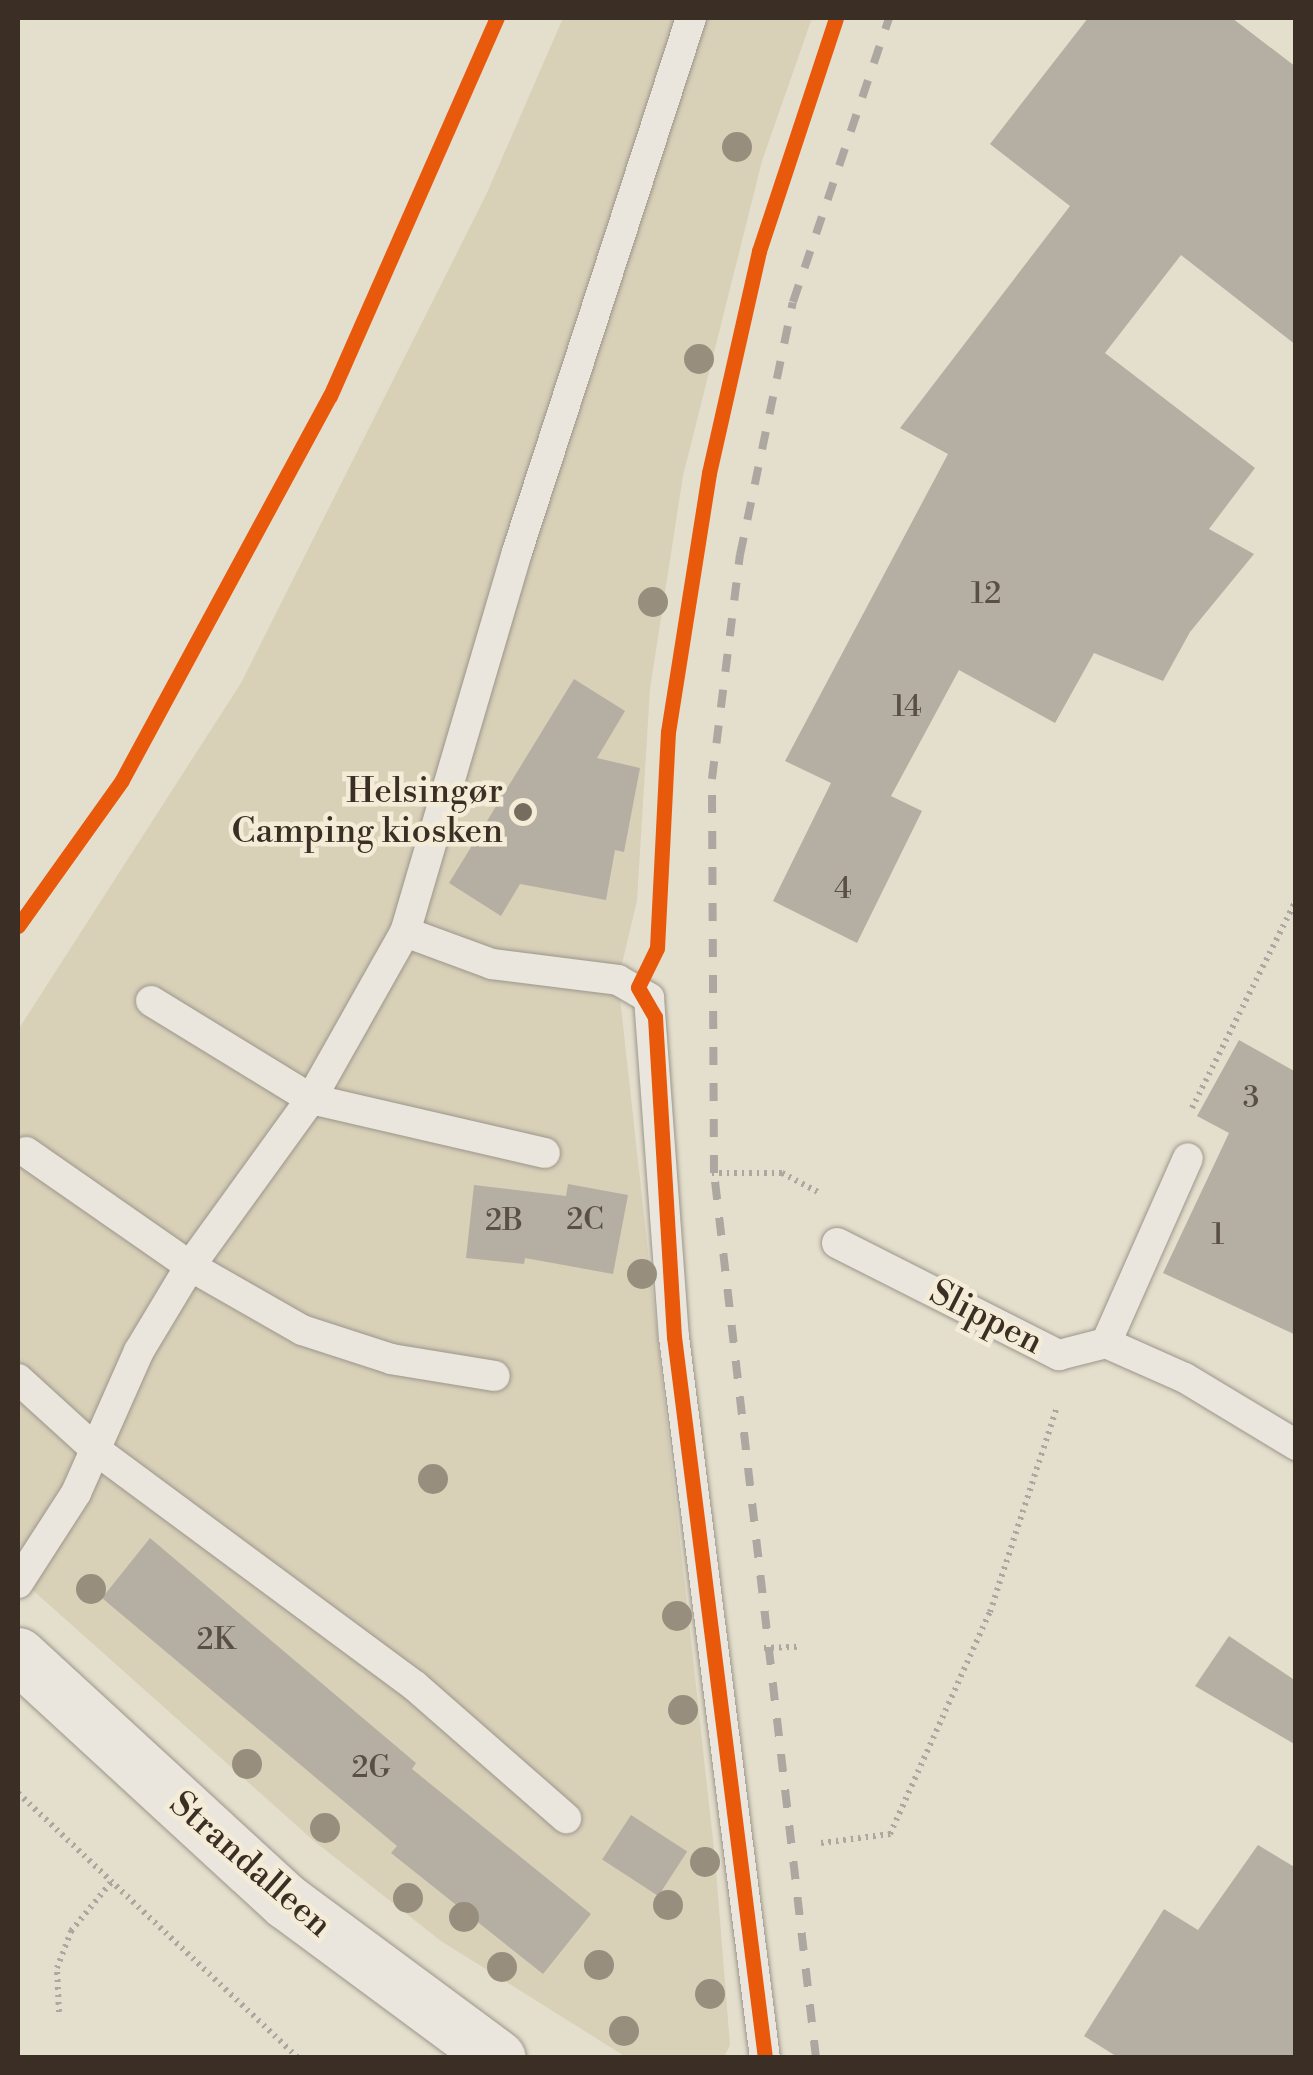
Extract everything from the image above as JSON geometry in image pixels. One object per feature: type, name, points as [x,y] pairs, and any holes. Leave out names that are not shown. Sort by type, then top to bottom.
[{"type":"street","name":"Strandalleen","points":[[18,1656],[288,1902],[498,2058]]},
{"type":"lane","points":[[18,1582],[96,1450],[139,1351],[190,1266],[312,1099],[405,932],[518,552],[691,18]]},
{"type":"lane","points":[[405,932],[492,964],[638,987],[655,1017],[674,1337],[765,2058]]},
{"type":"lane","points":[[151,1001],[217,1049],[312,1099],[546,1152]]},
{"type":"lane","points":[[26,1152],[190,1266],[349,1348],[495,1376]]},
{"type":"lane","points":[[1188,1158],[1106,1343],[1186,1378],[1296,1445]]},
{"type":"lane","name":"Slippen","points":[[838,1244],[1059,1355],[1106,1343]]},
{"type":"lane","points":[[18,1379],[96,1450],[415,1686],[566,1818]]},
{"type":"path","points":[[1188,1158],[1189,1114],[1296,900]]},
{"type":"path","points":[[664,1179],[782,1173],[845,1207],[838,1244]]},
{"type":"path","points":[[821,1843],[890,1834],[990,1612],[1059,1399],[1106,1343]]},
{"type":"path","points":[[18,1793],[298,2058]]},
{"type":"path","points":[[59,2012],[56,1968],[70,1931],[112,1882]]},
{"type":"shaded area","points":[[563,18],[812,18],[762,161],[683,476],[650,689],[637,901],[618,980],[715,1858],[730,2045],[724,2057],[626,2057],[441,1941],[314,1841],[18,1577],[18,1030],[241,683],[486,195]]},
{"type":"building","points":[[1088,18],[1232,18],[1296,67],[1296,345],[1181,255],[1105,353],[1255,468],[1209,529],[1254,554],[1190,632],[1163,681],[1094,653],[1055,723],[959,670],[891,796],[922,811],[857,943],[773,901],[831,783],[785,761],[948,454],[900,428],[1070,206],[990,144]]},
{"type":"building","points":[[574,679],[625,711],[597,758],[640,768],[624,852],[615,850],[606,900],[520,884],[501,916],[449,883]]},
{"type":"building","points":[[1239,1040],[1296,1072],[1296,1335],[1163,1273],[1229,1133],[1197,1116]]},
{"type":"building","points":[[568,1184],[628,1195],[613,1274],[525,1258],[524,1264],[466,1258],[474,1185],[566,1196]]},
{"type":"building","points":[[150,1538],[416,1763],[412,1769],[591,1914],[543,1974],[391,1853],[397,1846],[102,1598]]},
{"type":"building","points":[[1229,1636],[1296,1681],[1296,1745],[1195,1686]]},
{"type":"building","points":[[631,1815],[687,1851],[658,1896],[602,1859]]},
{"type":"building","points":[[1258,1845],[1296,1868],[1296,2058],[1119,2058],[1084,2036],[1164,1909],[1198,1930]]},
{"type":"railway","points":[[816,2058],[714,1173],[712,779],[740,555],[793,302],[889,18]]},
{"type":"cycle path","points":[[18,926],[122,780],[330,396],[497,18]]},
{"type":"cycle path","points":[[765,2058],[674,1337],[655,1017],[638,987],[657,948],[668,732],[709,473],[759,251],[836,18]]},
{"type":"place","name":"Helsingør Camping kiosken","points":[[523,812]]}]
